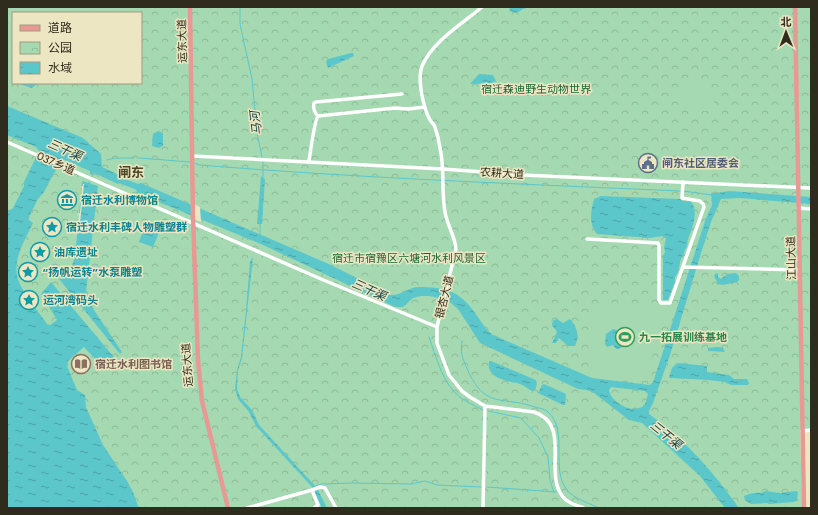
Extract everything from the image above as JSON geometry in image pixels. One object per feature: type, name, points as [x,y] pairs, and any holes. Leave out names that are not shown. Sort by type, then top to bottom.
[{"type":"main road","name":"运东大道","points":[[190,7],[193,221],[197,349],[202,401],[227,508]]},
{"type":"main road","name":"江山大道","points":[[795,7],[804,508]]},
{"type":"street","name":"银杏大道","points":[[482,7],[447,34],[427,58],[421,70],[421,83],[425,107],[435,127],[440,146],[445,210],[456,249],[437,327],[437,343],[449,375],[470,398],[485,406],[534,412],[544,417],[553,429],[555,438],[555,469],[559,492],[572,504],[584,508]]},
{"type":"street","points":[[318,116],[316,115],[313,106],[316,102],[402,94]]},
{"type":"street","points":[[318,116],[395,108],[408,109],[425,107]]},
{"type":"street","points":[[309,162],[316,127],[316,119],[318,116]]},
{"type":"street","name":"037乡道","points":[[7,142],[193,221],[321,279],[437,327]]},
{"type":"street","name":"农耕大道","points":[[193,156],[253,158],[523,175],[798,189],[811,188]]},
{"type":"street","points":[[587,239],[658,243],[659,300],[661,303],[671,303],[685,267],[696,226],[704,207],[700,201],[684,199],[683,182]]},
{"type":"street","points":[[798,207],[811,209]]},
{"type":"street","points":[[685,267],[800,270]]},
{"type":"street","points":[[483,508],[485,406]]},
{"type":"street","points":[[802,430],[811,430]]},
{"type":"street","points":[[247,508],[320,487],[328,490],[336,508]]},
{"type":"street","points":[[312,490],[318,505],[314,508]]},
{"type":"green space","name":"宿迁市宿豫区六塘河水利风景区","points":[[7,7],[811,7],[811,431],[800,431],[802,508],[7,508]]},
{"type":"green space","points":[[733,74],[740,83],[711,84],[710,97],[714,98],[714,111],[697,111],[684,103],[678,103],[680,81],[715,81],[721,80]]},
{"type":"green space","points":[[49,220],[54,221],[59,226],[56,234],[48,234],[46,232],[46,224]]},
{"type":"green space","name":"九一拓展训练基地","points":[[591,303],[675,305],[671,317],[664,316],[645,381],[591,375]]},
{"type":"green space","points":[[129,352],[133,358],[126,362],[122,356]]},
{"type":"water","points":[[509,7],[530,7],[517,13],[510,11]]},
{"type":"water","points":[[353,53],[354,56],[328,68],[326,62],[328,59]]},
{"type":"water","points":[[479,74],[493,75],[496,81],[493,83],[470,84]]},
{"type":"water","points":[[19,84],[37,84],[32,88]]},
{"type":"water","points":[[7,106],[83,138],[101,154],[102,167],[121,176],[123,181],[118,184],[94,173],[92,175],[90,174],[90,171],[65,160],[61,160],[29,217],[29,220],[33,223],[20,250],[17,277],[31,304],[32,303],[47,324],[50,325],[57,320],[41,294],[51,282],[118,362],[106,371],[84,347],[68,361],[67,366],[77,390],[85,395],[86,407],[103,445],[127,481],[139,508],[7,508],[7,210],[13,208],[39,151],[36,147],[7,135]]},
{"type":"water","points":[[158,131],[163,133],[163,146],[159,148],[152,146],[153,134]]},
{"type":"water","points":[[261,176],[265,179],[262,224],[257,224]]},
{"type":"water","points":[[83,181],[88,183],[89,181],[91,184],[98,186],[86,292],[94,310],[122,352],[120,354],[59,279],[67,273],[66,272],[72,266],[75,257]]},
{"type":"water","points":[[133,183],[141,183],[331,265],[390,295],[398,294],[415,287],[444,289],[458,295],[464,300],[485,328],[493,335],[592,378],[650,385],[653,382],[705,221],[712,205],[711,193],[729,191],[811,197],[811,204],[739,198],[721,199],[711,222],[670,355],[649,411],[649,414],[675,434],[698,457],[739,508],[725,508],[700,476],[642,423],[629,420],[594,393],[587,390],[578,389],[480,343],[458,309],[451,303],[440,298],[421,296],[413,298],[403,307],[395,307],[263,245],[137,193],[136,188],[132,186]],"holes":[[[611,387],[645,391],[648,394],[645,404],[642,407],[633,409],[625,407],[614,400],[609,390]]]},
{"type":"water","points":[[601,196],[680,199],[684,202],[690,201],[693,205],[695,214],[693,225],[668,300],[663,300],[663,256],[665,252],[664,248],[666,238],[662,236],[650,238],[597,234],[592,226],[591,212],[594,199]]},
{"type":"water","points":[[144,228],[159,233],[153,247],[139,242]]},
{"type":"water","points":[[253,257],[242,358],[238,371],[237,389],[240,397],[252,410],[259,425],[317,488],[327,508],[322,508],[312,487],[256,426],[249,412],[238,399],[235,389],[237,370],[241,357],[250,262]]},
{"type":"water","points":[[718,273],[718,277],[721,279],[727,274],[736,273],[739,276],[739,280],[737,282],[723,285],[718,284],[714,276]]},
{"type":"water","points":[[557,319],[563,323],[570,319],[576,328],[577,342],[575,346],[568,346],[559,338],[556,343],[552,343],[557,332],[552,324],[554,320]]},
{"type":"water","points":[[613,329],[617,330],[622,337],[623,345],[619,349],[616,349],[613,345],[607,347],[605,344],[606,334]]},
{"type":"water","points":[[708,348],[723,348],[725,352],[708,351]]},
{"type":"water","points":[[491,361],[536,380],[537,384],[535,390],[532,391],[523,385],[507,381],[493,375],[489,367],[489,362]]},
{"type":"water","points":[[677,363],[707,366],[707,372],[729,375],[734,379],[747,379],[749,383],[748,385],[731,385],[725,382],[708,380],[670,378],[672,368]]},
{"type":"water","points":[[544,384],[566,394],[565,405],[538,393]]},
{"type":"water","points":[[765,491],[780,493],[796,491],[798,492],[797,500],[794,502],[751,504],[745,500],[744,496],[746,495],[751,493],[762,493]]},
{"type":"pier","points":[[83,184],[79,233],[77,233],[79,215],[77,214],[80,213],[82,188],[80,186],[82,187]]},
{"type":"pier","points":[[192,203],[200,207],[201,222],[192,218]]},
{"type":"waterway","name":"马河","points":[[240,7],[240,24],[252,79],[257,133],[262,157]]},
{"type":"waterway","points":[[107,160],[115,158],[134,158]]},
{"type":"waterway","points":[[139,158],[190,162]]},
{"type":"waterway","name":"马河","points":[[263,160],[263,177]]},
{"type":"waterway","points":[[195,163],[199,165],[259,170],[379,177],[680,191]]},
{"type":"waterway","name":"三干渠","points":[[117,179],[140,188]]},
{"type":"waterway","points":[[683,191],[712,195]]},
{"type":"waterway","name":"马河","points":[[260,224],[260,235]]},
{"type":"waterway","points":[[429,337],[437,362],[449,386],[461,398],[483,410]]},
{"type":"waterway","points":[[462,341],[461,350],[464,361],[475,384],[482,392],[489,397],[524,404],[548,412],[554,420],[557,429],[562,482],[567,490],[574,496],[599,508]]},
{"type":"waterway","points":[[488,411],[521,418],[539,438],[548,457],[550,481],[554,492]]},
{"type":"waterway","points":[[315,486],[321,484],[353,483],[411,484],[425,481],[437,485],[481,487]]},
{"type":"waterway","points":[[487,487],[556,492]]},
{"type":"place","name":"闸东社区居委会","points":[[648,163]]},
{"type":"place","name":"宿迁水利博物馆","points":[[67,200]]},
{"type":"place","name":"宿迁水利丰碑人物雕塑群","points":[[52,227]]},
{"type":"place","name":"油库遗址","points":[[40,252]]},
{"type":"place","name":"“扬帆运转”水泵雕塑","points":[[28,272]]},
{"type":"place","name":"运河湾码头","points":[[29,300]]},
{"type":"place","name":"九一拓展训练基地","points":[[625,337]]},
{"type":"place","name":"宿迁水利图书馆","points":[[81,364]]},
{"type":"district","name":"闸东","points":[[131,172]]},
{"type":"park label","name":"宿迁森迪野生动物世界","points":[[536,89]]}]
